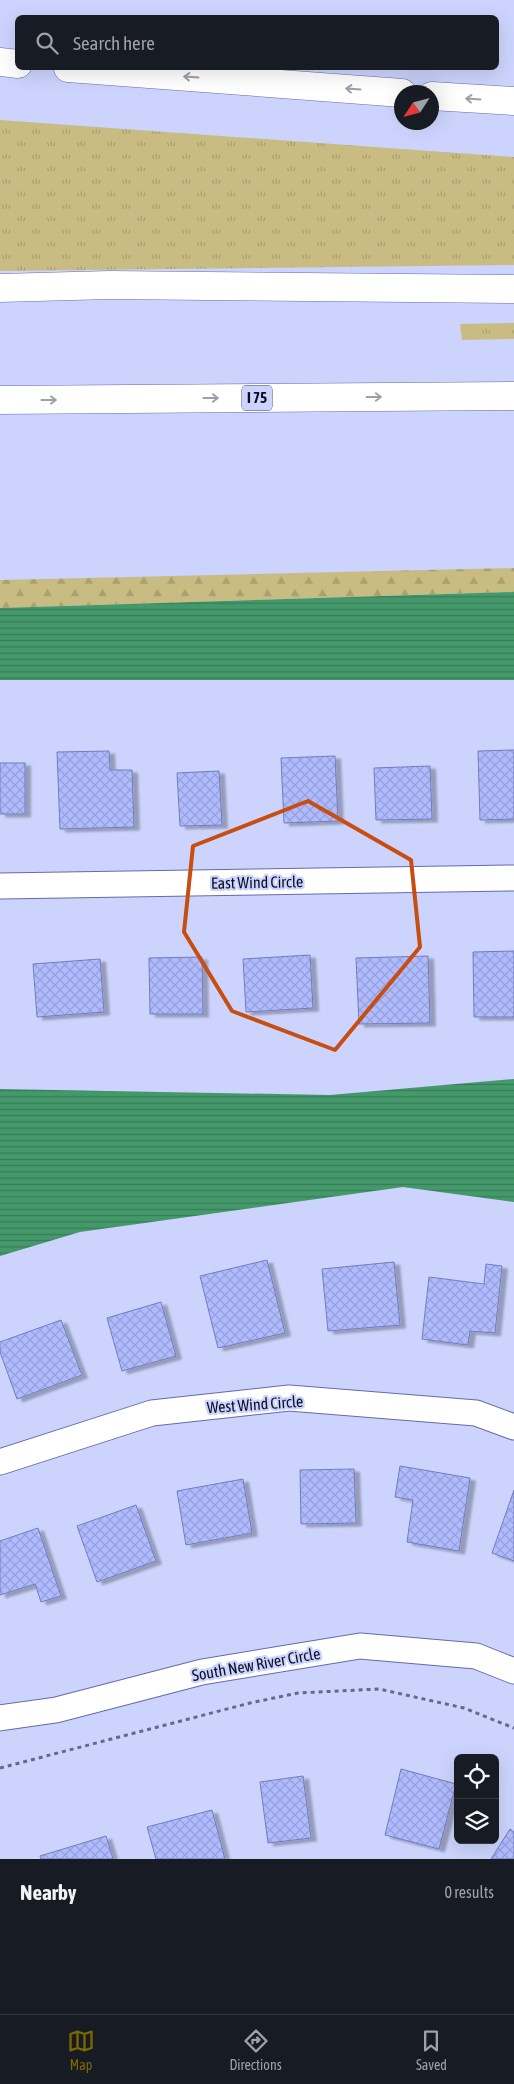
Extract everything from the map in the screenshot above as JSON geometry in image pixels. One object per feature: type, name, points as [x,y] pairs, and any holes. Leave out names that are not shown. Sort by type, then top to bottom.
[{"type":"highway","points":[[0,62],[15,64]]},
{"type":"highway","points":[[95,70],[394,92]]},
{"type":"highway","points":[[439,96],[514,101]]},
{"type":"highway","points":[[0,288],[110,285],[514,289]]},
{"type":"highway","name":"I 75","points":[[0,400],[514,396]]},
{"type":"street","name":"East Wind Circle","points":[[0,886],[514,878]]},
{"type":"street","name":"West Wind Circle","points":[[0,1462],[152,1414],[289,1398],[476,1413],[514,1426]]},
{"type":"street","name":"South New River Circle","points":[[0,1718],[56,1710],[202,1672],[360,1646],[476,1656],[514,1671]]},
{"type":"path","points":[[0,1768],[250,1703],[298,1693],[378,1689],[464,1708],[514,1728]]},
{"type":"highlighted area","points":[[308,801],[411,860],[420,947],[335,1050],[232,1011],[184,932],[193,846]]},
{"type":"green space","points":[[0,120],[514,157],[514,265],[0,271]]},
{"type":"green space","points":[[514,323],[514,339],[462,340],[460,324]]},
{"type":"green space","points":[[514,568],[514,592],[0,608],[0,580]]},
{"type":"shaded area","points":[[514,592],[514,680],[0,680],[0,608]]},
{"type":"shaded area","points":[[514,1079],[514,1202],[403,1187],[80,1232],[0,1256],[0,1089],[330,1095]]},
{"type":"building","points":[[514,750],[514,819],[480,820],[478,751]]},
{"type":"building","points":[[109,751],[110,770],[132,770],[134,827],[60,829],[57,752]]},
{"type":"building","points":[[335,756],[338,821],[284,823],[281,758]]},
{"type":"building","points":[[0,763],[25,763],[25,814],[0,814]]},
{"type":"building","points":[[430,766],[432,819],[376,820],[374,768]]},
{"type":"building","points":[[219,771],[222,825],[180,826],[177,773]]},
{"type":"building","points":[[514,951],[514,1017],[474,1017],[473,952]]},
{"type":"building","points":[[310,955],[313,1008],[246,1012],[243,959]]},
{"type":"building","points":[[428,956],[430,1023],[359,1024],[356,958]]},
{"type":"building","points":[[202,957],[203,1014],[150,1014],[149,958]]},
{"type":"building","points":[[100,959],[104,1012],[37,1017],[33,964]]},
{"type":"building","points":[[267,1260],[285,1333],[218,1348],[200,1276]]},
{"type":"building","points":[[394,1262],[400,1325],[328,1331],[322,1269]]},
{"type":"building","points":[[486,1264],[502,1266],[495,1333],[470,1331],[468,1345],[422,1339],[429,1277],[484,1284]]},
{"type":"building","points":[[161,1302],[176,1356],[122,1371],[107,1318]]},
{"type":"building","points":[[61,1320],[82,1375],[17,1399],[0,1352],[0,1342]]},
{"type":"building","points":[[400,1466],[470,1478],[459,1551],[407,1542],[413,1500],[395,1497]]},
{"type":"building","points":[[354,1469],[356,1523],[301,1524],[300,1470]]},
{"type":"building","points":[[243,1479],[252,1533],[186,1545],[177,1491]]},
{"type":"building","points":[[514,1490],[514,1561],[492,1553]]},
{"type":"building","points":[[136,1505],[156,1561],[97,1582],[77,1526]]},
{"type":"building","points":[[38,1528],[61,1596],[41,1602],[35,1584],[0,1595],[0,1541]]},
{"type":"building","points":[[401,1769],[454,1783],[454,1792],[439,1849],[385,1835]]},
{"type":"building","points":[[303,1776],[311,1838],[268,1843],[260,1782]]},
{"type":"building","points":[[212,1810],[225,1859],[156,1859],[147,1827]]},
{"type":"building","points":[[510,1829],[514,1832],[514,1859],[491,1859]]},
{"type":"building","points":[[106,1836],[113,1859],[41,1859],[40,1856]]}]
